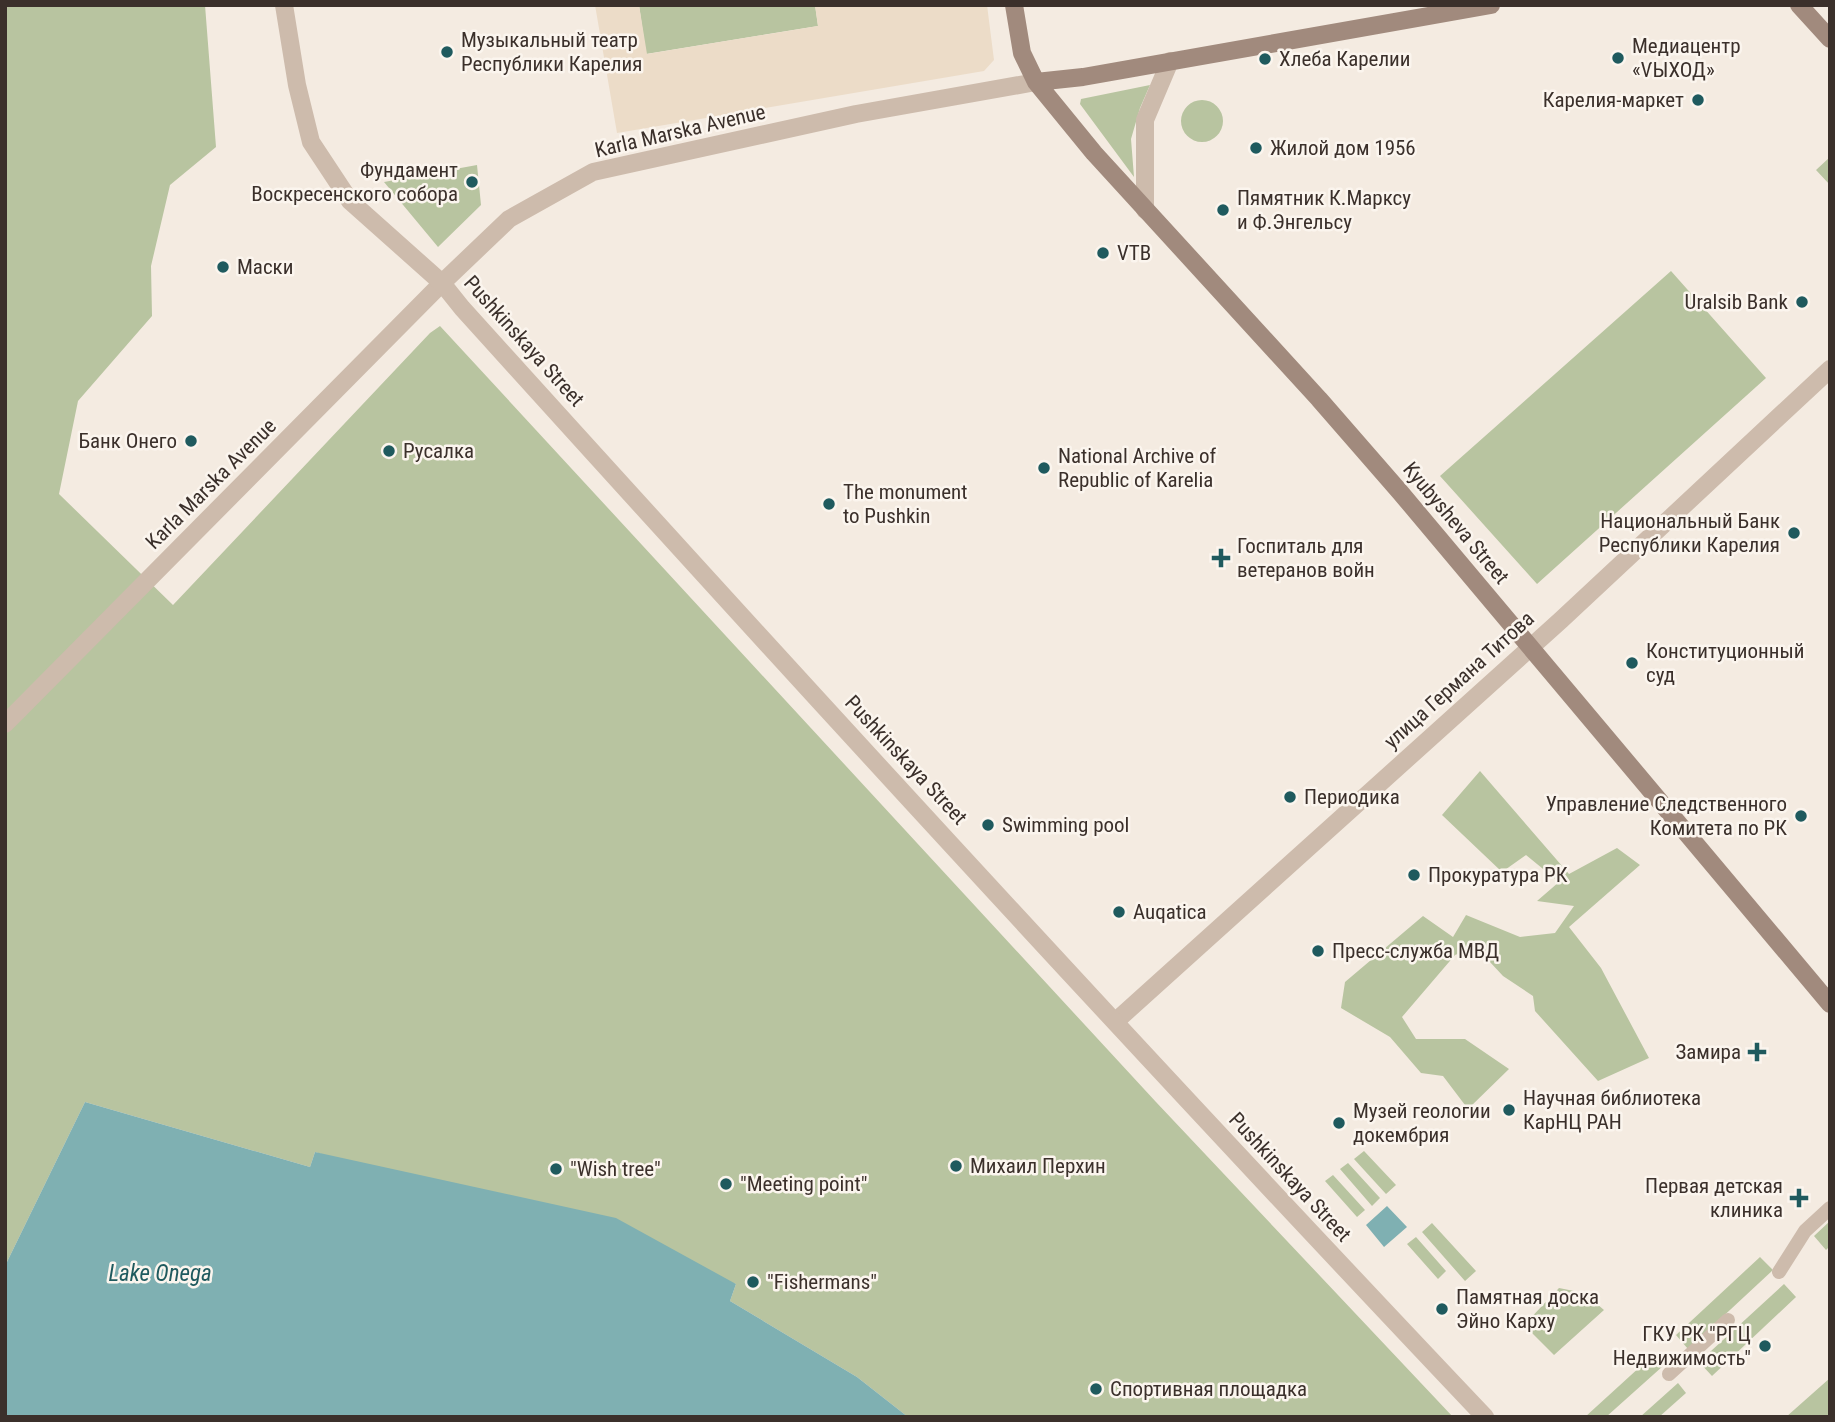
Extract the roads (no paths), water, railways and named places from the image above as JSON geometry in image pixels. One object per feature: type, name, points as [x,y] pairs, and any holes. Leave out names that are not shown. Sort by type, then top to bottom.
[{"type":"main road","name":"Kyubysheva Street","points":[[1014,5],[1022,53],[1036,82],[1094,153],[1319,399],[1531,646],[1830,1004]]},
{"type":"main road","name":"Karla Marska Avenue","points":[[1036,82],[1083,77],[1491,5]]},
{"type":"main road","points":[[1800,5],[1830,39]]},
{"type":"street","name":"Pushkinskaya Street","points":[[284,5],[297,85],[311,142],[350,201],[442,283],[687,557],[1285,1206],[1485,1417]]},
{"type":"street","points":[[1145,210],[1145,120],[1170,61]]},
{"type":"street","name":"Karla Marska Avenue","points":[[5,724],[442,283],[509,219],[593,172],[856,114],[1036,82]]},
{"type":"street","name":"улица Германа Титова","points":[[1116,1021],[1531,646],[1830,369]]},
{"type":"street","points":[[1779,1272],[1805,1231],[1830,1208]]},
{"type":"street","points":[[1669,1374],[1728,1320]]},
{"type":"water","name":"Lake Onega","points":[[85,1102],[310,1167],[315,1152],[616,1218],[736,1284],[730,1301],[857,1377],[908,1417],[5,1417],[5,1266]]},
{"type":"water","points":[[1387,1206],[1407,1227],[1384,1247],[1366,1225]]},
{"type":"place","name":"Музыкальный театр Республики Карелия","points":[[447,52]]},
{"type":"place","name":"Медиацентр «ѴЫХОД»","points":[[1618,58]]},
{"type":"place","name":"Хлеба Карелии","points":[[1265,59]]},
{"type":"place","name":"Карелия-маркет","points":[[1698,100]]},
{"type":"place","name":"Жилой дом 1956","points":[[1256,148]]},
{"type":"place","name":"Фундамент Воскресенского собора","points":[[472,182]]},
{"type":"place","name":"Пямятник К.Марксу и Ф.Энгельсу","points":[[1223,210]]},
{"type":"place","name":"VTB","points":[[1103,253]]},
{"type":"place","name":"Маски","points":[[223,267]]},
{"type":"place","name":"Uralsib Bank","points":[[1802,302]]},
{"type":"place","name":"Банк Онего","points":[[191,441]]},
{"type":"place","name":"Русалка","points":[[389,451]]},
{"type":"place","name":"National Archive of Republic of Karelia","points":[[1044,468]]},
{"type":"place","name":"The monument to Pushkin","points":[[829,504]]},
{"type":"place","name":"Национальный Банк Республики Карелия","points":[[1794,533]]},
{"type":"place","name":"Госпиталь для ветеранов войн","points":[[1221,558]]},
{"type":"place","name":"Конституционный суд","points":[[1632,663]]},
{"type":"place","name":"Периодика","points":[[1290,797]]},
{"type":"place","name":"Управление Следственного Комитета по РК","points":[[1801,816]]},
{"type":"place","name":"Swimming pool","points":[[988,825]]},
{"type":"place","name":"Прокуратура РК","points":[[1414,875]]},
{"type":"place","name":"Auqatica","points":[[1119,912]]},
{"type":"place","name":"Пресс-служба МВД","points":[[1318,951]]},
{"type":"place","name":"Замира","points":[[1757,1052]]},
{"type":"place","name":"Научная библиотека КарНЦ РАН","points":[[1509,1110]]},
{"type":"place","name":"Музей геологии докембрия","points":[[1339,1123]]},
{"type":"place","name":"Михаил Перхин","points":[[956,1166]]},
{"type":"place","name":"\"Wish tree\"","points":[[556,1169]]},
{"type":"place","name":"\"Meeting point\"","points":[[726,1184]]},
{"type":"place","name":"Первая детская клиника","points":[[1799,1198]]},
{"type":"place","name":"\"Fishermans\"","points":[[753,1282]]},
{"type":"place","name":"Памятная доска Эйно Карху","points":[[1442,1309]]},
{"type":"place","name":"ГКУ РК \"РГЦ Недвижимость\"","points":[[1765,1346]]},
{"type":"place","name":"Спортивная площадка","points":[[1096,1389]]}]
